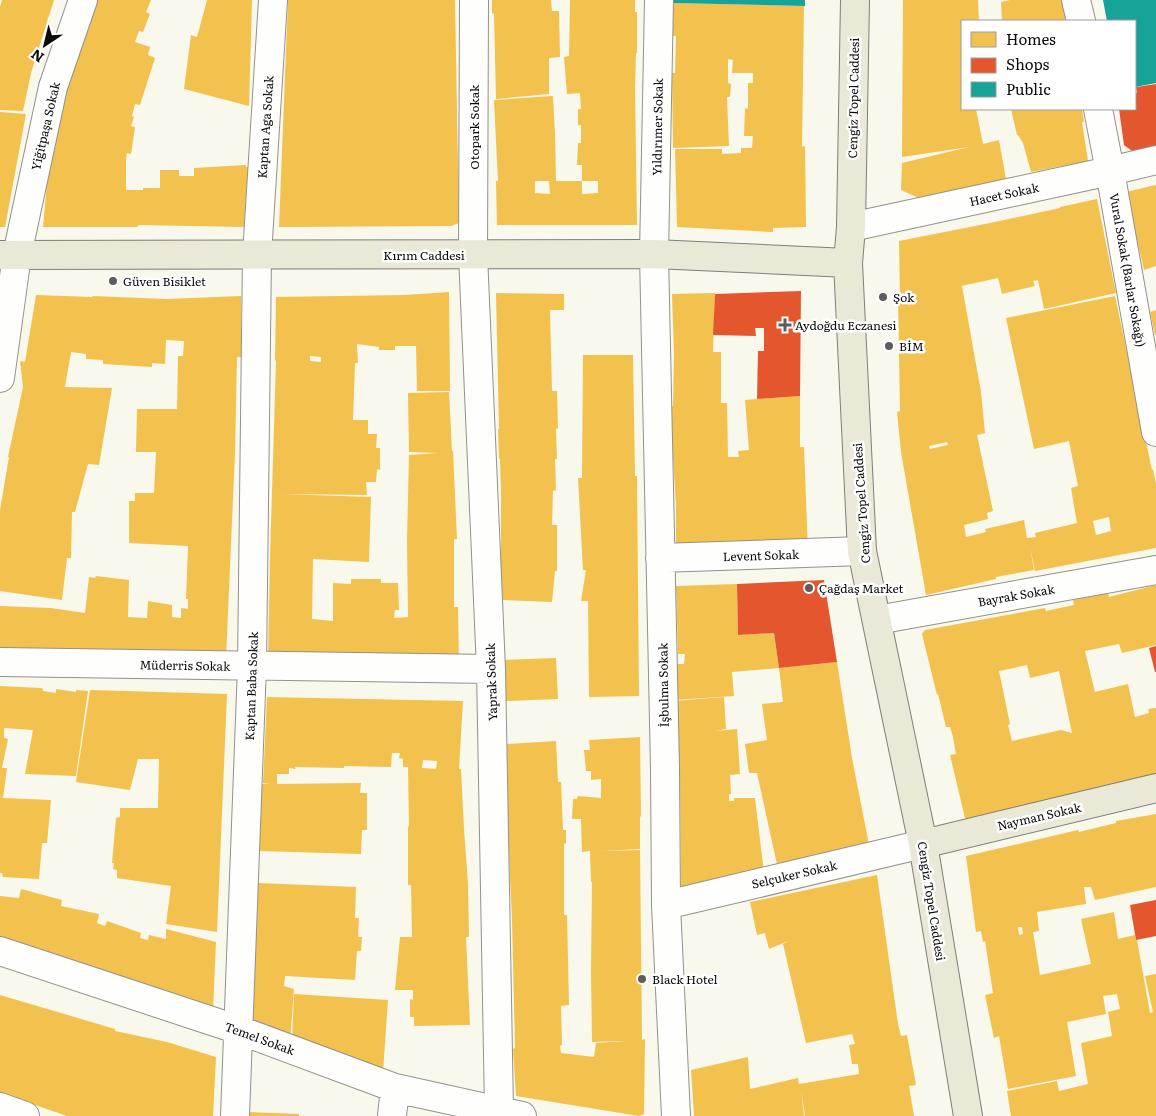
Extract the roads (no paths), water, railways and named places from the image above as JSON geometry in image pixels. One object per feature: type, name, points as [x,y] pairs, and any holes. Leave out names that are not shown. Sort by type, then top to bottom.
[{"type":"main road","name":"Cengiz Topel Caddesi","points":[[855,0],[851,227],[848,263],[862,551],[923,844],[968,1116]]},
{"type":"main road","name":"Kırım Caddesi","points":[[8,255],[654,254],[848,263]]},
{"type":"main road","name":"Nayman Sokak","points":[[923,844],[1156,788]]},
{"type":"street","name":"Yiğitpaşa Sokak","points":[[0,378],[8,255],[53,87],[83,0]]},
{"type":"street","name":"Kaptan Aga Sokak","points":[[257,255],[273,0]]},
{"type":"street","name":"Otopark Sokak","points":[[473,254],[474,0]]},
{"type":"street","name":"Yıldırımer Sokak","points":[[654,254],[659,0]]},
{"type":"street","points":[[1076,0],[1081,20]]},
{"type":"street","name":"Vural Sokak (Barlar Sokağı)","points":[[1098,110],[1156,432]]},
{"type":"street","name":"Hacet Sokak","points":[[851,227],[1156,160]]},
{"type":"street","name":"Yaprak Sokak","points":[[473,254],[510,1113]]},
{"type":"street","name":"İşbulma Sokak","points":[[654,254],[665,768],[666,905],[676,1116]]},
{"type":"street","name":"Kaptan Baba Sokak","points":[[235,1116],[252,666],[257,255]]},
{"type":"street","name":"Levent Sokak","points":[[660,558],[862,551]]},
{"type":"street","name":"Bayrak Sokak","points":[[877,620],[1156,570]]},
{"type":"street","name":"Müderris Sokak","points":[[0,662],[491,669]]},
{"type":"street","name":"Selçuker Sokak","points":[[666,905],[923,844]]},
{"type":"street","name":"Temel Sokak","points":[[0,951],[239,1030],[395,1088],[510,1113]]},
{"type":"street","points":[[392,1116],[395,1088]]},
{"type":"street","points":[[0,1107],[24,1116]]},
{"type":"place","name":"Güven Bisiklet","points":[[113,281]]},
{"type":"place","name":"Şok","points":[[883,297]]},
{"type":"place","name":"Aydoğdu Eczanesi","points":[[785,325]]},
{"type":"place","name":"BİM","points":[[889,346]]},
{"type":"place","name":"Çağdaş Market","points":[[809,588]]},
{"type":"place","name":"Black Hotel","points":[[642,979]]}]
